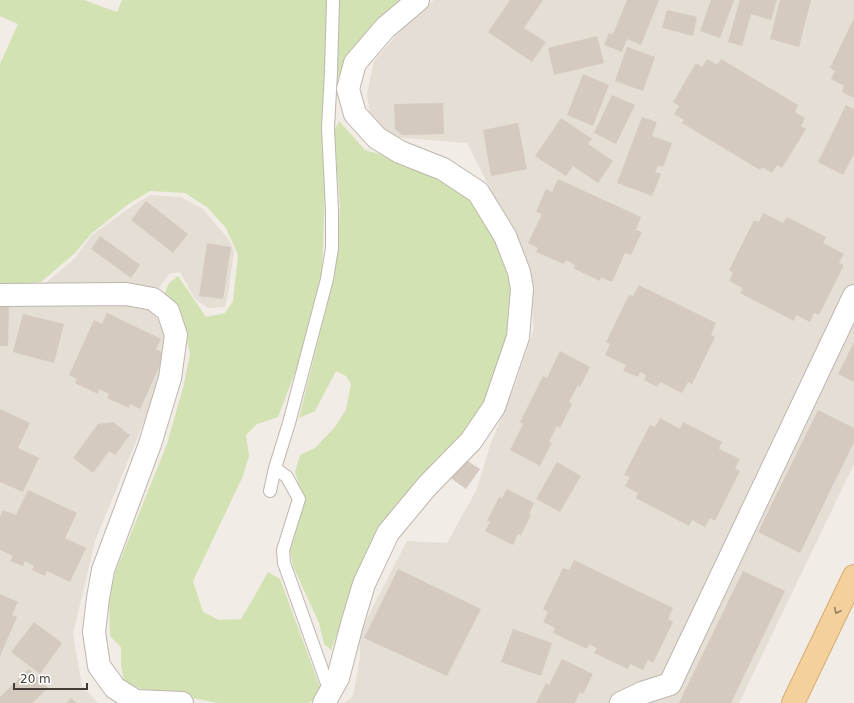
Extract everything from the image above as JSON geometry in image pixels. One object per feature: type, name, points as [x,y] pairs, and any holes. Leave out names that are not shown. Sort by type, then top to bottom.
[{"type":"main road","points":[[793,703],[854,576]]},
{"type":"street","points":[[327,698],[338,678],[364,584],[388,533],[427,486],[471,441],[494,407],[518,337],[522,289],[520,272],[505,236],[478,192],[443,169],[400,152],[376,138],[355,114],[348,89],[355,63],[385,28],[418,0]]},
{"type":"street","points":[[0,295],[126,294],[153,299],[168,312],[176,335],[170,378],[150,444],[103,570],[94,632],[99,666],[115,688],[136,701],[182,703]]},
{"type":"street","points":[[621,703],[642,692],[670,684],[854,296]]},
{"type":"lane","points":[[270,491],[327,279],[332,248],[332,210],[328,128],[333,0]]},
{"type":"lane","points":[[329,106],[352,101]]},
{"type":"lane","points":[[275,468],[287,477],[299,499],[283,550],[284,563],[327,698]]},
{"type":"shaded area","points":[[434,0],[854,0],[854,464],[739,703],[344,703],[353,696],[360,657],[359,634],[407,541],[447,543],[477,489],[490,445],[516,383],[534,328],[529,276],[500,208],[467,143],[391,137],[371,123],[367,94],[374,61],[411,18]]},
{"type":"shaded area","points":[[150,195],[181,197],[203,209],[229,240],[234,251],[225,307],[208,308],[195,299],[180,272],[169,274],[146,306],[167,329],[161,380],[95,541],[73,634],[82,686],[98,703],[0,703],[0,299],[28,298],[75,258],[91,236]]},
{"type":"green space","points":[[0,0],[84,0],[117,12],[122,0],[405,0],[349,56],[325,102],[325,192],[322,272],[299,362],[278,417],[257,424],[246,435],[249,456],[243,476],[193,581],[203,612],[219,620],[241,619],[268,572],[280,579],[321,690],[311,702],[217,703],[179,695],[144,690],[124,681],[121,665],[121,647],[110,636],[109,599],[115,573],[167,444],[184,384],[190,354],[185,330],[163,297],[169,283],[178,276],[206,317],[225,313],[233,301],[238,255],[226,228],[208,208],[185,193],[150,191],[127,205],[91,234],[75,253],[41,282],[0,287],[0,64],[18,24],[0,16]]},
{"type":"green space","points":[[339,121],[365,150],[407,162],[439,176],[473,198],[497,238],[510,271],[513,292],[511,336],[488,400],[351,596],[331,650],[324,644],[319,623],[293,566],[290,550],[305,502],[295,472],[300,455],[315,448],[334,428],[346,410],[351,384],[346,376],[336,371],[315,411],[299,418],[333,281],[338,244],[340,207],[334,131]]},
{"type":"building","points":[[510,0],[543,0],[524,28],[546,42],[532,62],[488,32]]},
{"type":"building","points":[[627,0],[659,0],[641,45],[627,39],[622,52],[604,45],[609,33],[613,34]]},
{"type":"building","points":[[711,0],[734,0],[720,38],[700,31]]},
{"type":"building","points":[[740,0],[777,0],[771,20],[751,14],[742,46],[728,42]]},
{"type":"building","points":[[780,0],[811,0],[799,47],[770,39]]},
{"type":"building","points":[[667,10],[697,17],[693,36],[662,28]]},
{"type":"building","points":[[854,18],[854,98],[842,92],[844,86],[831,79],[835,71],[830,68]]},
{"type":"building","points":[[597,36],[604,63],[554,75],[548,48]]},
{"type":"building","points":[[627,47],[655,57],[643,91],[615,81]]},
{"type":"building","points":[[707,59],[717,65],[721,59],[798,105],[795,112],[805,118],[801,126],[806,129],[782,168],[777,165],[772,173],[762,167],[760,170],[682,123],[684,120],[674,114],[679,106],[673,102],[696,63],[702,67]]},
{"type":"building","points":[[583,74],[609,85],[593,126],[567,115]]},
{"type":"building","points":[[612,95],[635,105],[616,144],[594,133]]},
{"type":"building","points":[[443,103],[444,134],[402,135],[395,129],[394,104]]},
{"type":"building","points":[[846,105],[854,109],[854,154],[843,175],[818,162]]},
{"type":"building","points":[[642,117],[657,122],[652,136],[672,143],[663,167],[658,165],[655,172],[661,174],[652,196],[617,183]]},
{"type":"building","points":[[561,118],[592,139],[588,144],[613,161],[598,183],[573,166],[566,176],[535,156]]},
{"type":"building","points":[[518,123],[527,169],[491,176],[483,130]]},
{"type":"building","points":[[558,179],[641,217],[636,230],[642,232],[631,255],[625,253],[612,282],[601,277],[600,281],[573,268],[575,265],[566,260],[564,264],[536,252],[538,248],[528,243],[542,214],[536,212],[546,189],[552,192]]},
{"type":"building","points":[[146,201],[188,234],[173,253],[131,220]]},
{"type":"building","points":[[763,213],[783,223],[787,217],[826,237],[823,243],[844,254],[839,263],[844,265],[819,315],[814,313],[810,322],[796,315],[794,321],[740,293],[743,288],[729,281],[733,273],[729,270],[754,220],[759,222]]},
{"type":"building","points":[[100,236],[140,265],[131,278],[91,249]]},
{"type":"building","points":[[207,243],[231,247],[223,299],[199,296]]},
{"type":"building","points":[[639,285],[716,323],[711,335],[715,337],[692,384],[688,382],[682,393],[660,382],[657,387],[644,380],[646,375],[640,372],[638,377],[623,371],[626,365],[605,355],[610,344],[606,342],[629,295],[633,296]]},
{"type":"building","points":[[0,301],[9,301],[8,346],[0,346]]},
{"type":"building","points":[[107,313],[161,339],[156,349],[165,354],[140,409],[130,404],[129,408],[107,398],[109,394],[99,389],[98,394],[75,383],[77,379],[69,375],[94,320],[102,324]]},
{"type":"building","points":[[23,314],[64,324],[54,363],[13,352]]},
{"type":"building","points":[[854,342],[854,382],[838,374]]},
{"type":"building","points":[[560,351],[590,367],[580,387],[578,385],[569,402],[572,404],[560,428],[557,426],[549,442],[552,443],[540,466],[510,450],[523,424],[520,422],[543,376],[547,378]]},
{"type":"building","points":[[0,409],[30,423],[18,448],[39,458],[23,492],[0,482]]},
{"type":"building","points":[[818,410],[854,428],[854,442],[800,553],[758,532]]},
{"type":"building","points":[[660,418],[680,429],[683,422],[722,442],[719,449],[740,459],[735,468],[740,471],[715,521],[710,518],[705,527],[692,520],[689,526],[636,498],[638,493],[625,486],[630,477],[624,475],[650,425],[655,427]]},
{"type":"building","points":[[113,422],[130,435],[115,455],[109,451],[93,473],[73,458],[98,424]]},
{"type":"building","points":[[461,457],[480,469],[466,489],[448,476]]},
{"type":"building","points":[[557,462],[581,476],[560,512],[536,499]]},
{"type":"building","points":[[507,489],[534,503],[529,514],[531,515],[521,535],[518,534],[513,545],[485,531],[490,522],[487,521],[499,497],[502,498]]},
{"type":"building","points":[[28,490],[77,513],[65,538],[86,548],[70,582],[47,571],[45,576],[32,570],[34,566],[25,561],[23,566],[10,561],[13,556],[0,550],[0,517],[3,510],[16,515]]},
{"type":"building","points":[[574,560],[673,608],[668,619],[673,622],[653,663],[648,660],[643,670],[630,664],[628,669],[594,653],[597,648],[589,644],[587,649],[553,633],[555,628],[543,622],[548,612],[543,609],[563,568],[569,570]]},
{"type":"building","points":[[398,569],[481,609],[447,676],[364,638]]},
{"type":"building","points":[[743,571],[785,591],[731,703],[679,703]]},
{"type":"building","points":[[0,594],[18,602],[12,615],[17,617],[0,656]]},
{"type":"building","points":[[34,622],[62,643],[40,674],[11,652]]},
{"type":"building","points":[[513,629],[552,643],[541,676],[501,662]]},
{"type":"building","points":[[562,659],[593,674],[583,694],[580,692],[575,703],[536,703],[546,683],[549,685]]},
{"type":"building","points":[[29,669],[48,688],[32,703],[0,703],[0,697]]},
{"type":"building","points":[[71,698],[77,703],[66,703]]}]
